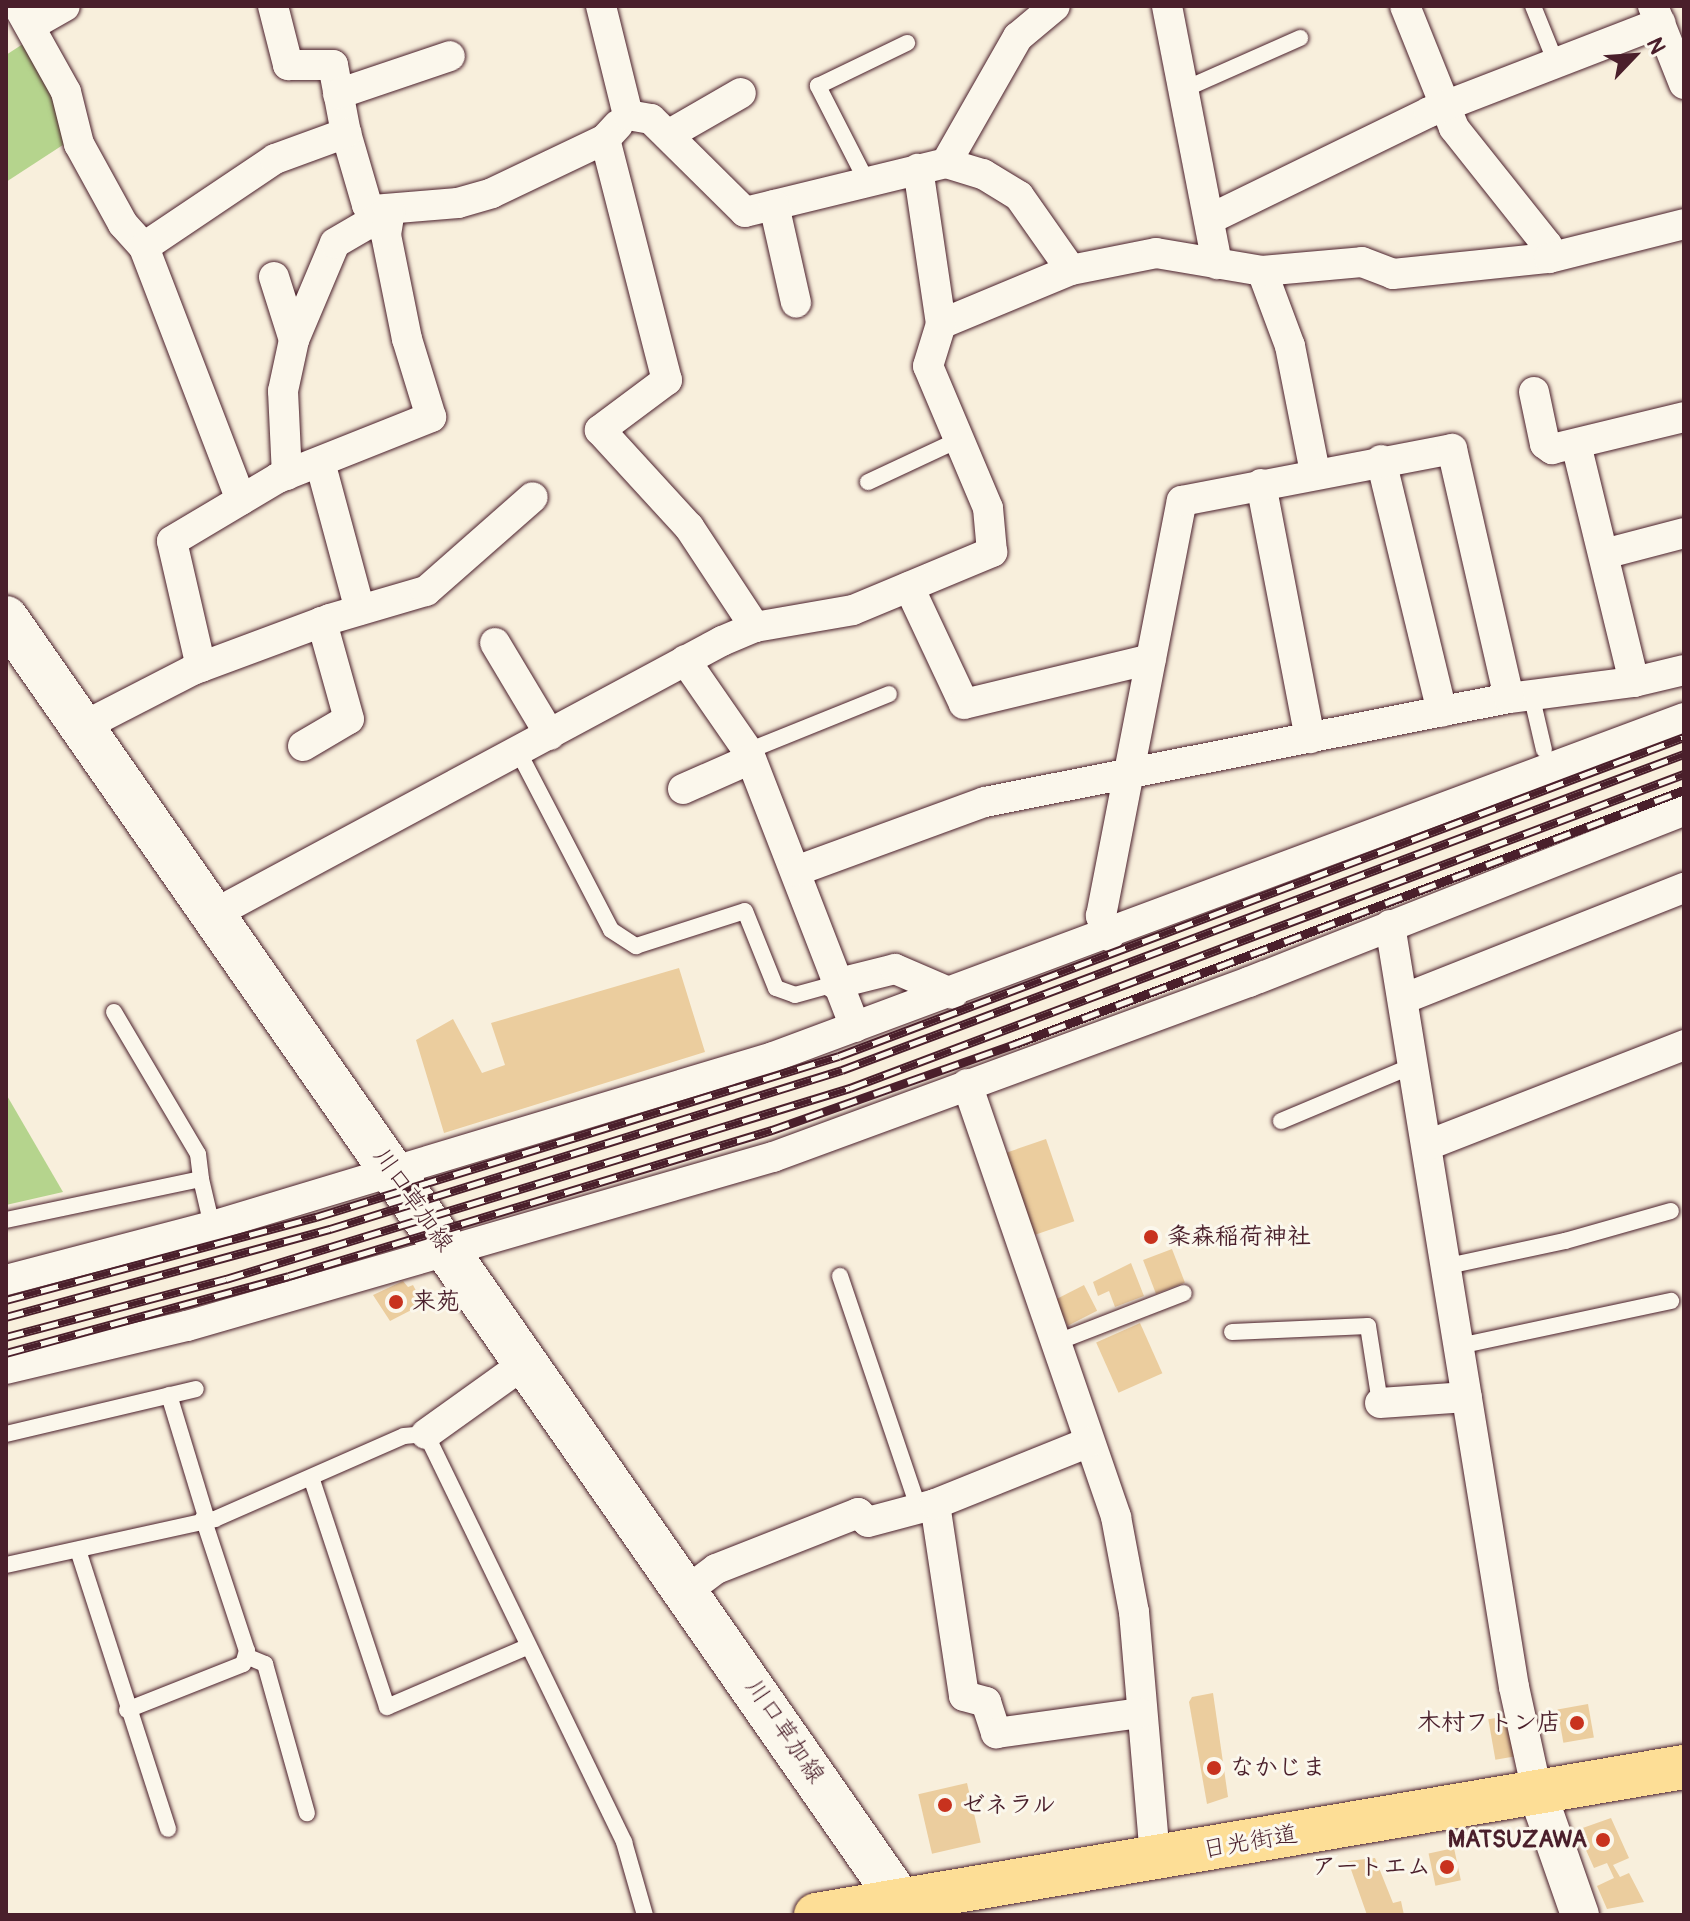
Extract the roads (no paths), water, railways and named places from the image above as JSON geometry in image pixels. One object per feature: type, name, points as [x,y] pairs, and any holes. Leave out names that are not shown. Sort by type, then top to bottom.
[{"type":"main road","name":"川口草加線","points":[[7,622],[84,726],[525,1363],[688,1590],[907,1911]]},
{"type":"main road","name":"日光街道","points":[[821,1915],[907,1911],[1155,1858],[1684,1767]]},
{"type":"street","points":[[65,6],[24,16],[66,92],[79,144],[123,224],[144,247],[241,500]]},
{"type":"street","points":[[273,6],[288,65],[333,65],[346,133],[367,205],[390,211],[458,203],[492,193],[605,139],[628,115]]},
{"type":"street","points":[[601,6],[628,115]]},
{"type":"street","points":[[214,914],[519,753],[685,660],[755,627],[853,610],[992,552],[988,508],[928,366],[941,324],[932,166],[1018,37],[1055,6]]},
{"type":"street","points":[[1167,6],[1212,218],[1217,264]]},
{"type":"street","points":[[1405,6],[1454,128],[1547,245],[1549,258]]},
{"type":"street","points":[[1212,218],[1445,106],[1556,63],[1656,14],[1684,84]]},
{"type":"street","points":[[338,94],[450,56]]},
{"type":"street","points":[[668,135],[741,93]]},
{"type":"street","points":[[628,115],[651,119],[745,212],[932,166],[983,174],[1019,196],[1071,270]]},
{"type":"street","points":[[144,247],[275,159],[346,133]]},
{"type":"street","points":[[605,139],[667,380],[600,430],[689,527],[755,627]]},
{"type":"street","points":[[774,205],[796,303]]},
{"type":"street","points":[[287,475],[283,391],[294,340],[335,243],[390,211]]},
{"type":"street","points":[[201,667],[172,541],[287,475],[431,417],[386,235],[390,211]]},
{"type":"street","points":[[941,324],[1071,270],[1156,253],[1262,271],[1362,262],[1393,274],[1549,258],[1684,224]]},
{"type":"street","points":[[1262,271],[1290,346],[1315,472]]},
{"type":"street","points":[[274,277],[294,340]]},
{"type":"street","points":[[1534,392],[1545,444],[1552,449],[1684,417]]},
{"type":"street","points":[[1576,444],[1634,682]]},
{"type":"street","points":[[1109,936],[1101,916],[1182,501],[1315,472],[1452,449],[1520,696]]},
{"type":"street","points":[[1381,460],[1442,712]]},
{"type":"street","points":[[320,462],[360,610]]},
{"type":"street","points":[[1261,484],[1310,738]]},
{"type":"street","points":[[84,726],[201,667],[322,622],[426,591],[533,497]]},
{"type":"street","points":[[1604,554],[1684,533]]},
{"type":"street","points":[[909,587],[964,704],[1151,659]]},
{"type":"street","points":[[303,746],[349,719],[322,622]]},
{"type":"street","points":[[495,643],[550,735]]},
{"type":"street","points":[[685,660],[750,755],[796,871],[835,984],[855,1027]]},
{"type":"street","points":[[796,871],[985,802],[1520,696],[1634,682],[1684,670]]},
{"type":"street","points":[[6,1280],[212,1226],[597,1113],[855,1027],[1109,936],[1684,718]]},
{"type":"street","points":[[683,789],[750,755]]},
{"type":"street","points":[[6,1369],[187,1326],[773,1157],[1249,982],[1684,811]]},
{"type":"street","points":[[1403,999],[1684,888]]},
{"type":"street","points":[[1390,925],[1448,1266],[1514,1687],[1537,1792],[1580,1915]]},
{"type":"street","points":[[835,984],[895,969],[953,994]]},
{"type":"street","points":[[1428,1145],[1684,1045]]},
{"type":"street","points":[[967,1084],[1116,1517],[1134,1612],[1140,1713],[1155,1858]]},
{"type":"street","points":[[426,1434],[525,1363]]},
{"type":"street","points":[[1380,1403],[1467,1397]]},
{"type":"street","points":[[688,1590],[716,1569],[858,1513],[868,1522],[927,1506],[1089,1442]]},
{"type":"street","points":[[927,1506],[964,1696],[986,1702],[996,1733],[1140,1713]]},
{"type":"lane","points":[[1533,6],[1556,63]]},
{"type":"lane","points":[[1185,89],[1300,38]]},
{"type":"lane","points":[[866,180],[818,86],[907,43]]},
{"type":"lane","points":[[868,482],[958,440]]},
{"type":"lane","points":[[750,755],[889,694]]},
{"type":"lane","points":[[1520,696],[1544,750]]},
{"type":"lane","points":[[519,753],[611,930],[636,946],[745,911],[776,988],[795,995],[835,984]]},
{"type":"lane","points":[[114,1012],[198,1154],[212,1226]]},
{"type":"lane","points":[[1281,1121],[1414,1065]]},
{"type":"lane","points":[[6,1220],[201,1179]]},
{"type":"lane","points":[[1448,1266],[1565,1241],[1671,1211]]},
{"type":"lane","points":[[840,1276],[927,1506]]},
{"type":"lane","points":[[1055,1343],[1184,1293]]},
{"type":"lane","points":[[1459,1346],[1671,1301]]},
{"type":"lane","points":[[1232,1332],[1368,1326],[1380,1403]]},
{"type":"lane","points":[[6,1434],[196,1389]]},
{"type":"lane","points":[[127,1710],[243,1664],[246,1656],[169,1395]]},
{"type":"lane","points":[[6,1565],[204,1518],[215,1519],[312,1480],[404,1436],[426,1434],[624,1842],[645,1915]]},
{"type":"lane","points":[[312,1480],[387,1707],[527,1647]]},
{"type":"lane","points":[[78,1550],[127,1710],[168,1829]]},
{"type":"lane","points":[[246,1656],[265,1664],[307,1813]]},
{"type":"railway","points":[[6,1300],[316,1217],[839,1056],[1684,737]]},
{"type":"railway","points":[[6,1317],[330,1229],[842,1070],[1684,754]]},
{"type":"railway","points":[[6,1337],[226,1279],[850,1088],[1684,774]]},
{"type":"railway","points":[[6,1353],[289,1276],[772,1130],[1015,1044],[1684,790]]},
{"type":"place","name":"粂森稲荷神社","points":[[1151,1237]]},
{"type":"place","name":"来苑","points":[[396,1302]]},
{"type":"place","name":"木村フトン店","points":[[1577,1723]]},
{"type":"place","name":"なかじま","points":[[1214,1768]]},
{"type":"place","name":"ゼネラル","points":[[945,1805]]},
{"type":"place","name":"MATSUZAWA","points":[[1603,1840]]},
{"type":"place","name":"アートエム","points":[[1447,1867]]}]
